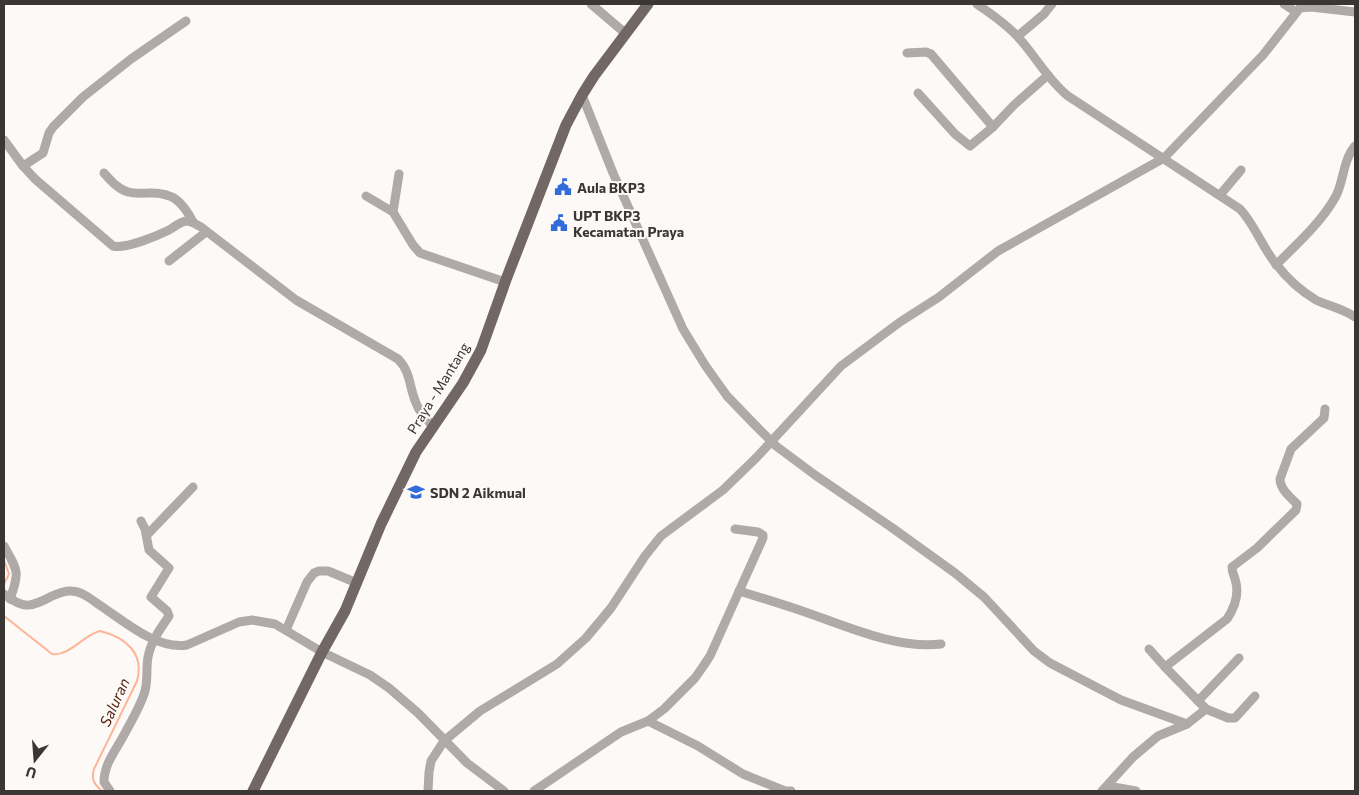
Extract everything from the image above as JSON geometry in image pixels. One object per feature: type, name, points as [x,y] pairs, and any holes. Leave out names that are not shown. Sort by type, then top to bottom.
[{"type":"main road","name":"Praya - Mantang","points":[[253,791],[322,652],[345,611],[381,524],[411,461],[462,383],[481,350],[505,282],[566,125],[582,95],[625,33],[648,4]]},
{"type":"street","points":[[591,4],[625,33]]},
{"type":"street","points":[[977,4],[1004,23],[1018,36],[1060,89],[1068,96],[1240,209],[1245,214],[1276,265],[1291,280],[1317,300],[1355,317]]},
{"type":"street","points":[[1018,36],[1044,14],[1052,4]]},
{"type":"street","points":[[1284,4],[1296,12]]},
{"type":"street","points":[[428,791],[431,760],[444,741],[480,711],[557,664],[586,638],[610,608],[661,536],[723,490],[756,458],[841,366],[900,322],[939,297],[998,251],[1164,158],[1263,55],[1300,8],[1311,7],[1355,12]]},
{"type":"street","points":[[23,166],[43,153],[49,133],[53,127],[83,97],[131,59],[186,21]]},
{"type":"street","points":[[907,53],[926,52],[931,54],[993,128]]},
{"type":"street","points":[[918,93],[955,134],[969,146],[972,146],[1048,74]]},
{"type":"street","points":[[582,95],[610,165],[683,329],[705,365],[728,396],[771,441],[815,475],[891,527],[984,597],[1034,651],[1050,663],[1121,700],[1187,724]]},
{"type":"street","points":[[4,140],[35,179],[113,246],[128,245],[186,221],[192,222],[296,300],[398,359],[408,374],[416,406],[433,426]]},
{"type":"street","points":[[1276,265],[1308,234],[1330,206],[1341,184],[1346,160],[1355,146]]},
{"type":"street","points":[[1220,195],[1241,170]]},
{"type":"street","points":[[104,173],[113,183],[130,193],[164,194],[176,198],[188,212],[192,222]]},
{"type":"street","points":[[393,212],[399,174]]},
{"type":"street","points":[[366,196],[393,212],[420,253],[505,282]]},
{"type":"street","points":[[169,261],[206,232]]},
{"type":"street","points":[[1164,667],[1227,619],[1233,610],[1236,600],[1237,589],[1232,567],[1257,548],[1296,510],[1297,504],[1283,489],[1280,479],[1289,451],[1324,418],[1325,409]]},
{"type":"street","points":[[147,535],[193,487]]},
{"type":"street","points":[[110,791],[104,782],[106,767],[125,734],[144,694],[147,683],[148,657],[154,639],[169,616],[169,613],[152,599],[151,595],[169,568],[149,550],[147,535],[141,521]]},
{"type":"street","points":[[534,791],[621,732],[648,721],[664,709],[695,678],[710,656],[763,538],[763,535],[758,532],[735,529]]},
{"type":"street","points":[[4,546],[17,574],[17,580],[7,596],[19,604],[31,606],[65,591],[78,592],[154,639],[178,646],[187,645],[239,622],[252,620],[275,624],[389,688],[418,713],[467,764],[504,791]]},
{"type":"street","points":[[286,630],[307,582],[314,573],[328,571],[357,583]]},
{"type":"street","points":[[739,591],[858,631],[910,644],[941,644]]},
{"type":"street","points":[[1149,649],[1164,667],[1206,709],[1232,719],[1255,696]]},
{"type":"street","points":[[1198,701],[1239,658]]},
{"type":"street","points":[[1105,788],[1133,757],[1158,736],[1187,724],[1206,709]]},
{"type":"street","points":[[648,721],[698,746],[743,774],[790,791]]},
{"type":"street","points":[[1105,788],[1136,791]]},
{"type":"waterway","name":"Saluran","points":[[4,560],[9,574],[4,584]]},
{"type":"waterway","name":"Saluran","points":[[4,616],[52,654],[64,652],[100,631],[125,642],[135,654],[139,671],[137,681],[94,769],[94,782],[102,791]]},
{"type":"place","name":"Aula BKP3","points":[[563,187]]},
{"type":"place","name":"UPT BKP3 Kecamatan Praya","points":[[559,223]]},
{"type":"place","name":"SDN 2 Aikmual","points":[[416,492]]}]
